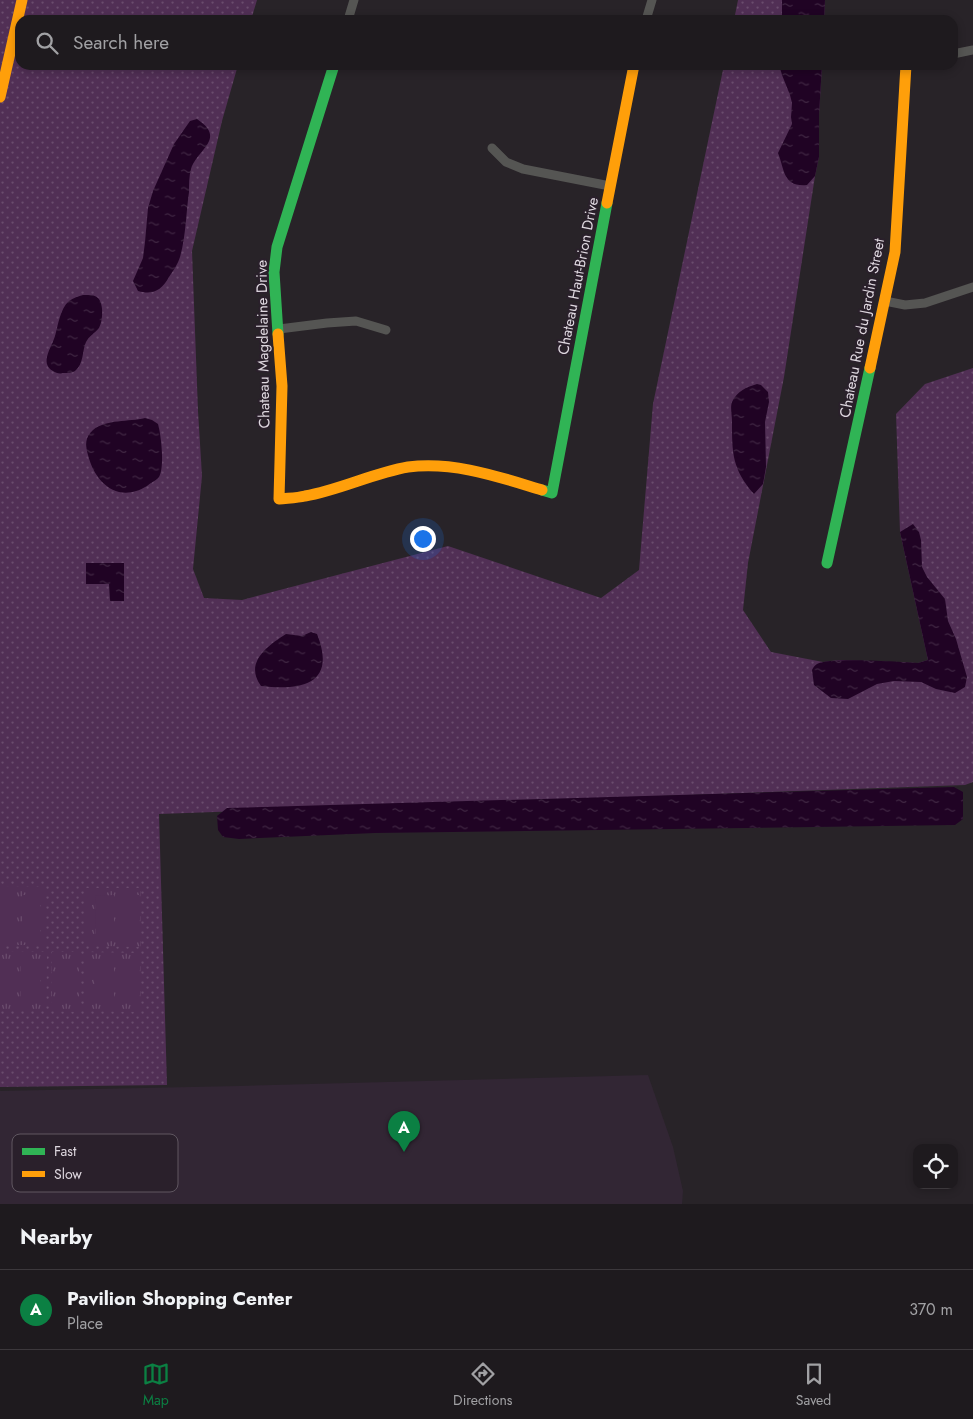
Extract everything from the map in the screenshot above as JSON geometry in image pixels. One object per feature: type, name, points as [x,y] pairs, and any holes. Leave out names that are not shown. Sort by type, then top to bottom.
[{"type":"street","points":[[19,15],[22,0]]},
{"type":"street","points":[[350,15],[354,0]]},
{"type":"street","points":[[648,15],[652,0]]},
{"type":"street","points":[[0,98],[15,31]]},
{"type":"street","points":[[958,53],[973,50]]},
{"type":"street","name":"Chateau Magdelaine Drive","points":[[332,70],[277,248],[274,272],[282,386],[279,499],[306,496],[388,471],[423,466],[454,467],[476,471],[552,493]]},
{"type":"street","name":"Chateau Haut-Brion Drive","points":[[552,493],[633,70]]},
{"type":"street","name":"Chateau Rue du Jardin Street","points":[[828,563],[895,252],[906,70]]},
{"type":"street","points":[[492,148],[506,162],[523,169],[610,186]]},
{"type":"street","points":[[885,301],[904,305],[925,302],[973,287]]},
{"type":"street","points":[[279,329],[356,321],[386,330]]},
{"type":"shaded area","points":[[648,1075],[673,1147],[683,1191],[682,1204],[0,1204],[0,1091]]},
{"type":"green space","points":[[0,0],[257,0],[252,15],[15,15],[15,70],[237,70],[222,121],[192,251],[202,476],[193,569],[204,598],[242,600],[448,546],[601,598],[639,570],[653,404],[723,70],[822,70],[819,157],[784,377],[748,563],[743,610],[771,652],[823,662],[840,660],[918,663],[928,660],[900,532],[896,414],[925,384],[973,368],[973,782],[965,785],[159,814],[167,1085],[0,1087]]},
{"type":"green space","points":[[738,0],[825,0],[824,15],[735,15]]},
{"type":"green space","points":[[0,886],[46,887],[46,945],[0,945]]},
{"type":"green space","points":[[86,888],[141,888],[141,947],[86,946]]},
{"type":"green space","points":[[0,895],[16,895],[16,935],[0,935]]},
{"type":"green space","points":[[22,895],[40,895],[40,935],[22,935]]},
{"type":"green space","points":[[114,895],[114,935],[96,935],[95,896]]},
{"type":"green space","points":[[120,895],[139,895],[139,935],[120,935]]},
{"type":"green space","points":[[0,951],[47,952],[46,1010],[0,1010]]},
{"type":"green space","points":[[52,952],[79,952],[79,1012],[51,1011]]},
{"type":"green space","points":[[86,952],[141,953],[141,1012],[86,1011]]},
{"type":"green space","points":[[0,961],[15,961],[15,1001],[0,1001]]},
{"type":"green space","points":[[58,961],[77,961],[77,1001],[58,1001]]},
{"type":"green space","points":[[21,962],[40,962],[40,1001],[21,1001]]},
{"type":"green space","points":[[95,962],[114,962],[114,1002],[95,1002]]},
{"type":"green space","points":[[120,962],[139,962],[139,1002],[120,1002]]},
{"type":"water","points":[[782,0],[825,0],[824,15],[782,15]]},
{"type":"water","points":[[780,70],[822,70],[819,157],[815,176],[807,185],[793,183],[786,177],[778,153],[792,124],[792,103]]},
{"type":"water","points":[[197,119],[206,126],[210,132],[210,138],[191,169],[185,233],[179,260],[160,289],[152,292],[138,291],[133,281],[143,258],[148,208],[153,191],[174,144],[190,121]]},
{"type":"water","points":[[83,295],[95,296],[100,301],[102,317],[99,328],[86,342],[78,368],[71,373],[56,373],[49,368],[47,359],[63,308],[69,301]]},
{"type":"water","points":[[757,384],[761,385],[768,392],[769,402],[765,422],[766,467],[763,484],[754,494],[741,477],[737,468],[732,442],[731,406],[739,392]]},
{"type":"water","points":[[145,418],[158,424],[162,451],[162,466],[159,477],[147,486],[127,493],[109,488],[102,482],[91,465],[86,445],[87,438],[98,426],[118,421]]},
{"type":"water","points":[[913,524],[919,532],[921,540],[922,567],[927,577],[945,599],[948,621],[956,639],[967,677],[965,687],[955,693],[936,689],[921,682],[894,681],[877,684],[848,699],[831,698],[814,685],[812,670],[817,664],[849,660],[918,663],[928,660],[900,532]]},
{"type":"water","points":[[86,563],[124,563],[124,601],[110,601],[109,584],[86,584]]},
{"type":"water","points":[[311,632],[317,634],[322,651],[322,664],[319,674],[312,681],[302,685],[290,687],[261,686],[256,678],[255,670],[256,663],[265,650],[286,634],[302,636]]},
{"type":"water","points":[[954,787],[963,792],[963,819],[955,825],[375,833],[239,839],[223,837],[218,830],[217,816],[227,808]]},
{"type":"traffic: fast","points":[[278,334],[274,272],[277,247],[332,70]]},
{"type":"traffic: fast","points":[[542,490],[552,493],[607,203]]},
{"type":"traffic: fast","points":[[827,563],[870,368]]},
{"type":"traffic: slow","points":[[19,15],[22,0]]},
{"type":"traffic: slow","points":[[0,97],[15,31]]},
{"type":"traffic: slow","points":[[607,203],[633,70]]},
{"type":"traffic: slow","points":[[870,368],[895,252],[906,70]]},
{"type":"traffic: slow","points":[[278,334],[282,386],[279,499],[318,493],[408,467],[425,466],[442,466],[476,471],[542,490]]},
{"type":"place","name":"Pavilion Shopping Center","points":[[404,1152]]}]
